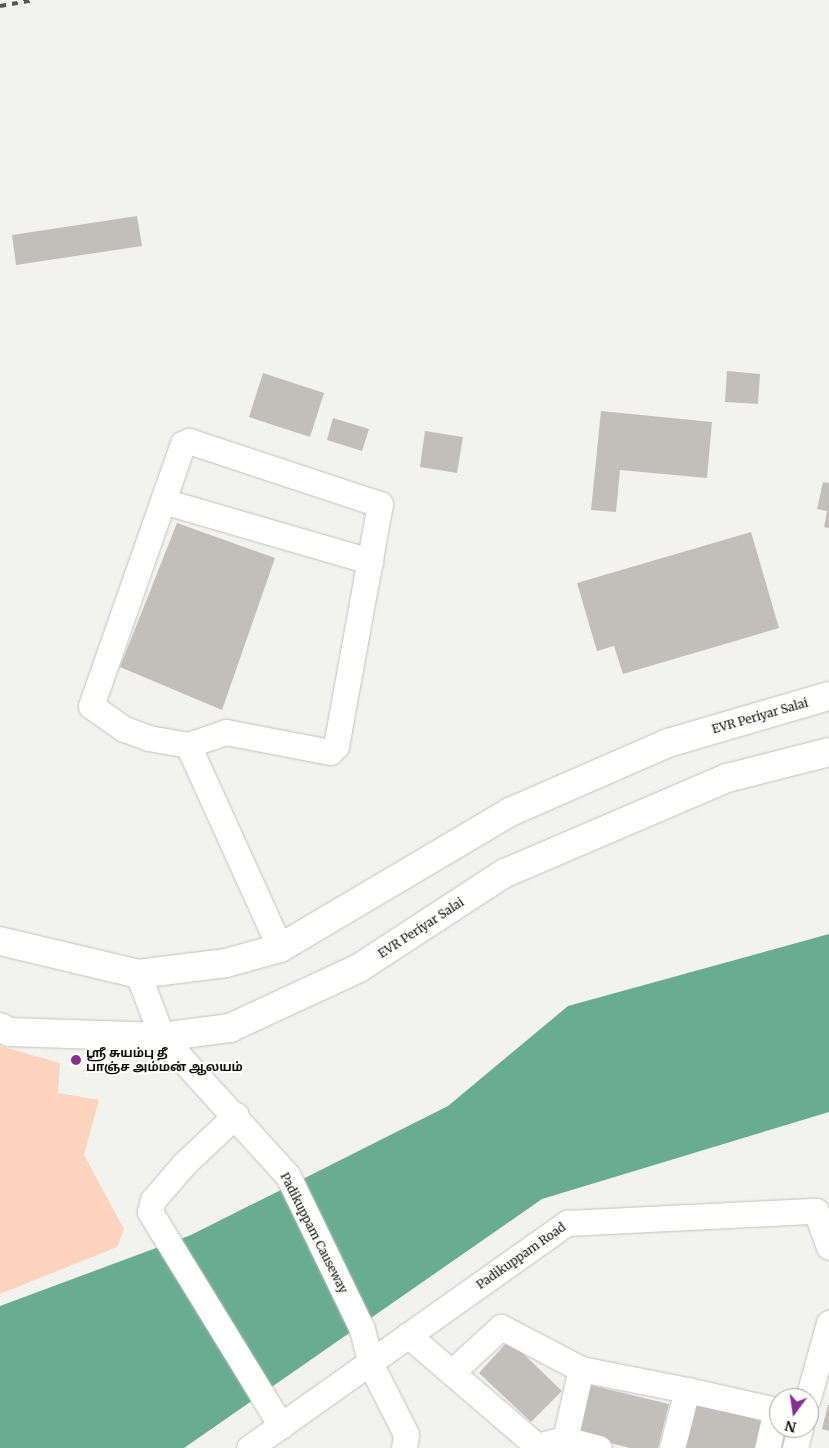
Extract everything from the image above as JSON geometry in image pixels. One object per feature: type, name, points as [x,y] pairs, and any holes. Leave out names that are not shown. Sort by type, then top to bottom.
[{"type":"main road","name":"EVR Periyar Salai","points":[[0,941],[138,974],[226,963],[280,948],[510,812],[668,742],[829,696]]},
{"type":"main road","name":"EVR Periyar Salai","points":[[0,1028],[29,1033],[162,1037],[230,1028],[288,1003],[359,968],[505,874],[726,778],[829,752]]},
{"type":"street","points":[[189,441],[379,502],[370,561],[334,750],[326,752],[226,732],[188,745],[137,734],[97,713],[91,706],[184,442],[189,441]]},
{"type":"street","points":[[163,501],[370,561]]},
{"type":"street","points":[[188,745],[280,948]]},
{"type":"street","name":"Padikuppam Causeway","points":[[138,974],[162,1037],[236,1116],[288,1176],[362,1329],[371,1365]]},
{"type":"street","points":[[236,1116],[184,1164],[150,1206],[152,1221],[191,1280],[281,1426]]},
{"type":"street","name":"Padikuppam Road","points":[[249,1448],[371,1365],[408,1335],[566,1223],[823,1209],[829,1247]]},
{"type":"street","points":[[811,1388],[829,1322]]},
{"type":"street","points":[[452,1371],[501,1326],[581,1369],[776,1410],[768,1448]]},
{"type":"street","points":[[408,1335],[452,1371],[536,1446],[564,1444],[599,1448]]},
{"type":"street","points":[[371,1365],[406,1434],[404,1448]]},
{"type":"street","points":[[564,1444],[581,1369]]},
{"type":"street","points":[[672,1448],[687,1390]]},
{"type":"shaded area","points":[[829,934],[829,1112],[542,1199],[184,1448],[0,1448],[0,1306],[191,1235],[448,1106],[568,1006]]},
{"type":"shaded area","points":[[0,1046],[60,1063],[58,1093],[99,1100],[84,1155],[124,1229],[117,1247],[0,1294]]},
{"type":"building","points":[[137,216],[142,246],[16,265],[12,235]]},
{"type":"building","points":[[727,371],[760,374],[758,404],[725,402]]},
{"type":"building","points":[[263,373],[324,393],[310,437],[249,417]]},
{"type":"building","points":[[601,411],[712,422],[707,478],[620,470],[616,512],[591,510]]},
{"type":"building","points":[[333,418],[369,429],[362,451],[327,440]]},
{"type":"building","points":[[425,431],[463,437],[457,473],[420,467]]},
{"type":"building","points":[[823,482],[829,483],[829,528],[824,527],[827,511],[817,509]]},
{"type":"building","points":[[177,523],[275,558],[222,710],[120,667]]},
{"type":"building","points":[[751,532],[779,628],[623,674],[614,646],[597,651],[577,583]]},
{"type":"building","points":[[509,1340],[562,1391],[531,1422],[479,1373]]},
{"type":"building","points":[[590,1385],[669,1404],[658,1448],[630,1448],[578,1435]]},
{"type":"building","points":[[695,1400],[767,1423],[760,1448],[680,1448]]},
{"type":"building","points":[[829,1405],[829,1431],[822,1429]]},
{"type":"railway","points":[[0,6],[35,0]]},
{"type":"place","name":"ஶ்ரீ சுயம்பு தீ பாஞ்ச அம்மன் ஆலயம்","points":[[76,1060]]}]
